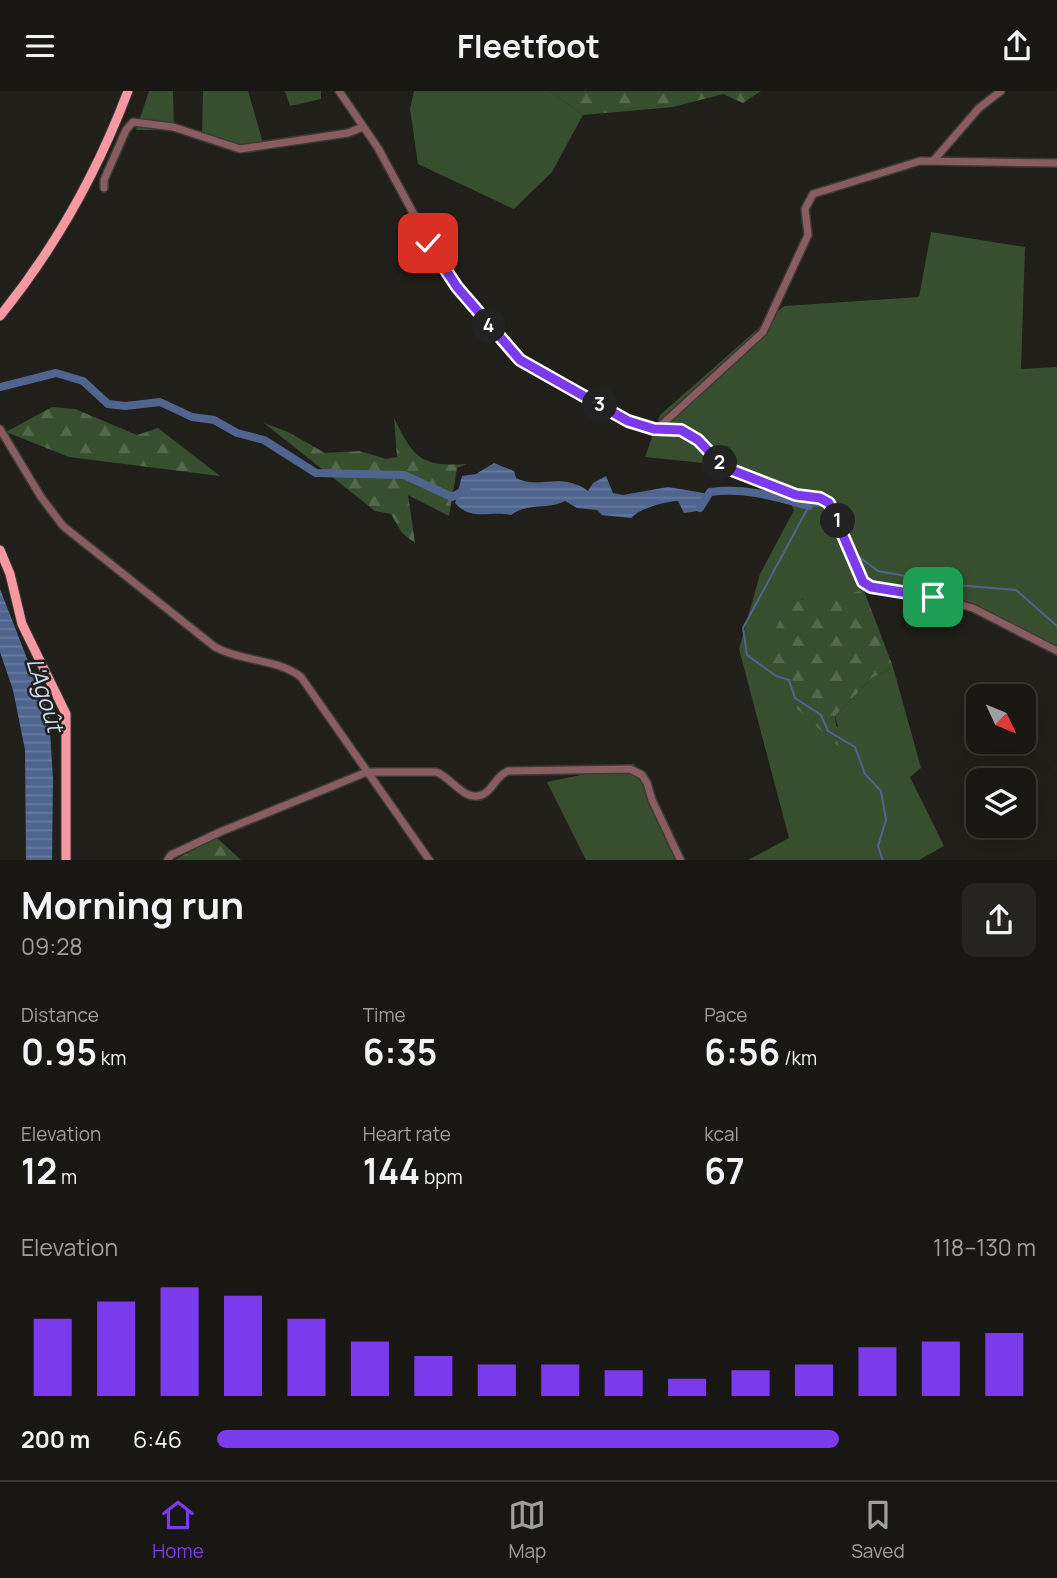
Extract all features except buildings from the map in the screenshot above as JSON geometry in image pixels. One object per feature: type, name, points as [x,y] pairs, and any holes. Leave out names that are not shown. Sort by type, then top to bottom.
[{"type":"main road","points":[[0,316],[56,239],[86,187],[128,91]]},
{"type":"main road","points":[[0,550],[10,574],[22,624],[66,714],[66,860]]},
{"type":"street","points":[[338,91],[363,127],[443,268],[520,360],[628,421],[656,429],[681,430],[698,440],[724,467],[796,495],[820,498],[831,505],[863,582],[871,587],[933,597],[973,608],[1057,651]]},
{"type":"street","points":[[934,160],[979,108],[1001,91]]},
{"type":"street","points":[[104,188],[104,180],[126,130],[133,122],[173,127],[240,149],[348,133],[363,127]]},
{"type":"street","points":[[656,429],[763,333],[808,235],[805,209],[810,197],[920,161],[1057,163]]},
{"type":"street","points":[[0,429],[46,504],[69,532],[215,647],[239,657],[284,667],[300,677],[430,860]]},
{"type":"street","points":[[167,860],[171,855],[220,832],[370,772],[436,772],[445,776],[465,794],[474,796],[485,793],[498,777],[508,771],[637,771],[647,783],[652,800],[681,860]]},
{"type":"green space","points":[[149,91],[173,91],[174,130],[136,130]]},
{"type":"green space","points":[[203,91],[248,91],[263,143],[234,146],[202,132]]},
{"type":"green space","points":[[285,91],[321,91],[321,99],[290,106]]},
{"type":"green space","points":[[414,91],[550,91],[583,115],[552,172],[514,209],[418,164],[410,109]]},
{"type":"green space","points":[[550,91],[761,91],[743,103],[723,94],[673,107],[583,115]]},
{"type":"green space","points":[[931,232],[1025,247],[1021,369],[1057,367],[1057,653],[972,610],[933,600],[863,588],[841,600],[802,599],[775,679],[794,706],[838,727],[835,716],[872,678],[893,667],[921,768],[910,777],[944,846],[919,860],[748,860],[789,838],[739,649],[760,574],[794,510],[781,487],[703,463],[645,457],[660,415],[784,306],[919,297]]},
{"type":"green space","points":[[52,407],[75,409],[137,435],[158,428],[220,476],[69,457],[6,432]]},
{"type":"green space","points":[[394,418],[413,451],[420,457],[439,464],[467,464],[457,468],[449,516],[408,495],[415,543],[402,533],[391,514],[375,511],[264,423],[288,432],[325,453],[360,451],[386,459],[397,457]]},
{"type":"green space","points":[[863,588],[893,667],[872,678],[835,716],[838,746],[794,706],[763,668],[776,628],[787,609],[804,599],[844,597]]},
{"type":"green space","points":[[634,764],[675,860],[586,860],[547,782]]},
{"type":"green space","points":[[216,837],[241,860],[175,860]]},
{"type":"water","points":[[494,463],[514,471],[516,478],[524,481],[569,482],[588,491],[593,483],[606,476],[613,493],[623,495],[668,487],[704,493],[707,501],[697,511],[684,513],[678,501],[653,506],[631,518],[602,515],[597,510],[577,508],[565,501],[524,509],[511,515],[474,514],[461,509],[455,503],[462,476],[476,474]]},
{"type":"water","points":[[0,589],[49,715],[53,779],[52,860],[26,860],[25,750],[13,690],[0,652]]},
{"type":"waterway","points":[[0,387],[56,373],[83,381],[108,404],[125,406],[160,402],[192,417],[214,420],[237,433],[264,440],[316,473],[404,475],[452,497],[467,489]]},
{"type":"waterway","points":[[700,508],[710,492],[723,491],[760,494],[809,506]]},
{"type":"waterway","points":[[834,504],[858,556],[878,571],[956,585],[1016,590],[1057,626]]},
{"type":"waterway","points":[[825,505],[809,506],[743,628],[747,655],[776,676],[789,680],[795,698],[821,715],[828,731],[855,747],[865,774],[881,791],[886,820],[878,846],[883,860]]},
{"type":"route","points":[[428,243],[457,287],[520,360],[628,421],[654,429],[681,430],[698,440],[724,467],[796,495],[820,498],[829,503],[863,582],[871,587],[933,597]]},
{"type":"water label","name":"L'Agoût","points":[[45,695]]}]
